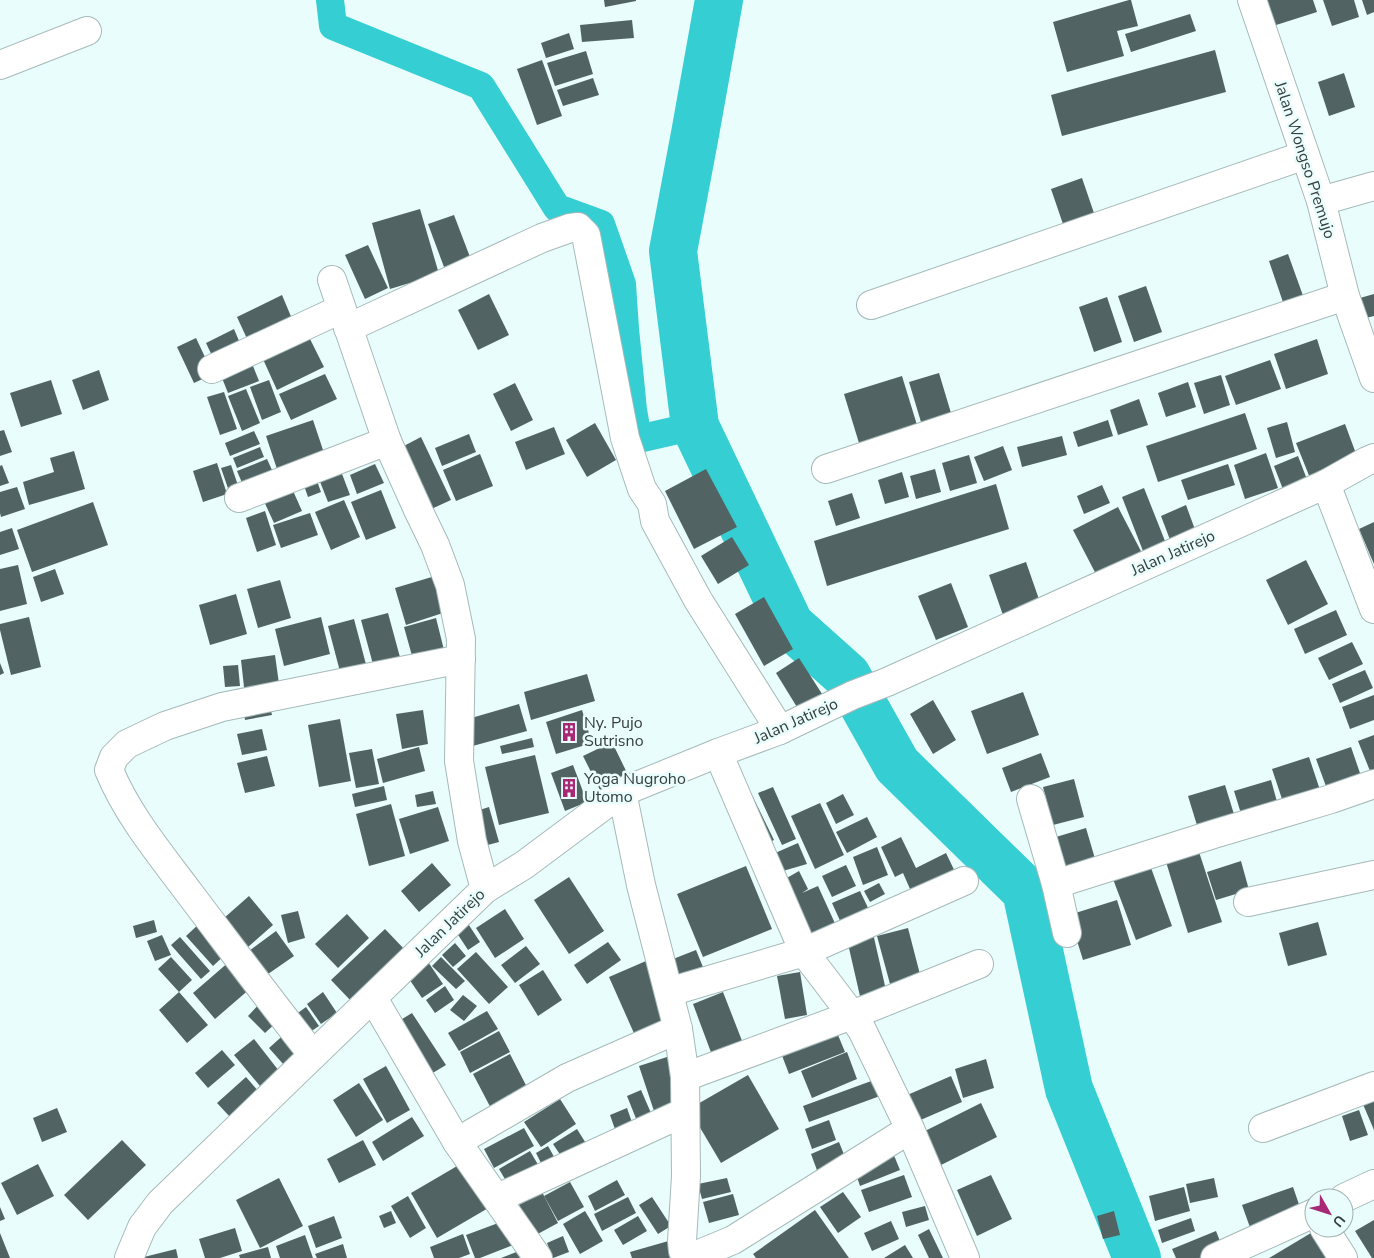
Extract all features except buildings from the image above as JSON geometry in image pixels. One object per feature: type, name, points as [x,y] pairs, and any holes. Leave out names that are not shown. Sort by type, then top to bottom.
[{"type":"street","name":"Jalan Wongso Premujo","points":[[1252,0],[1321,201],[1345,296],[1374,378]]},
{"type":"street","points":[[0,65],[87,31]]},
{"type":"street","points":[[871,305],[1305,155]]},
{"type":"street","points":[[1321,201],[1374,186]]},
{"type":"street","points":[[212,369],[542,238],[578,227],[586,235],[625,438],[642,489],[652,504],[655,521],[698,600],[780,730]]},
{"type":"street","points":[[332,280],[386,441],[435,545],[450,585],[461,639],[459,761],[472,841],[485,889]]},
{"type":"street","points":[[826,469],[1345,296]]},
{"type":"street","points":[[239,498],[386,441]]},
{"type":"street","name":"Jalan Jatirejo","points":[[129,1258],[142,1227],[160,1203],[485,889],[524,865],[622,792],[780,730],[853,695],[887,682],[1326,484],[1374,458]]},
{"type":"street","points":[[1326,484],[1374,609]]},
{"type":"street","points":[[313,1055],[266,996],[144,833],[116,788],[109,770],[114,757],[127,744],[165,726],[222,707],[461,659]]},
{"type":"street","points":[[718,753],[804,952],[862,1030],[910,1129],[965,1258]]},
{"type":"street","points":[[1056,884],[1374,784]]},
{"type":"street","points":[[622,792],[641,885],[678,1030],[685,1077],[686,1176],[683,1251],[687,1256],[692,1257],[740,1249],[910,1129]]},
{"type":"street","points":[[1031,799],[1056,884],[1067,934]]},
{"type":"street","points":[[1248,902],[1374,875]]},
{"type":"street","points":[[669,992],[804,952],[964,881]]},
{"type":"street","points":[[685,1077],[852,1015],[980,964]]},
{"type":"street","points":[[373,998],[457,1142],[498,1198],[538,1258]]},
{"type":"street","points":[[457,1142],[567,1078],[678,1030]]},
{"type":"street","points":[[1263,1128],[1374,1086]]},
{"type":"street","points":[[498,1198],[685,1112]]},
{"type":"street","points":[[1354,1193],[1374,1184]]},
{"type":"street","points":[[1215,1258],[1304,1218]]},
{"type":"street","points":[[1330,1238],[1343,1258]]},
{"type":"waterway","points":[[330,0],[333,26],[481,86],[557,208],[601,224],[622,284],[633,410],[638,439],[695,426]]},
{"type":"waterway","points":[[719,0],[673,251],[695,426],[790,625],[847,676],[897,765],[1026,891],[1069,1089],[1137,1258]]},
{"type":"place","name":"Ny. Pujo Sutrisno","points":[[569,732]]},
{"type":"place","name":"Yoga Nugroho Utomo","points":[[569,788]]}]
